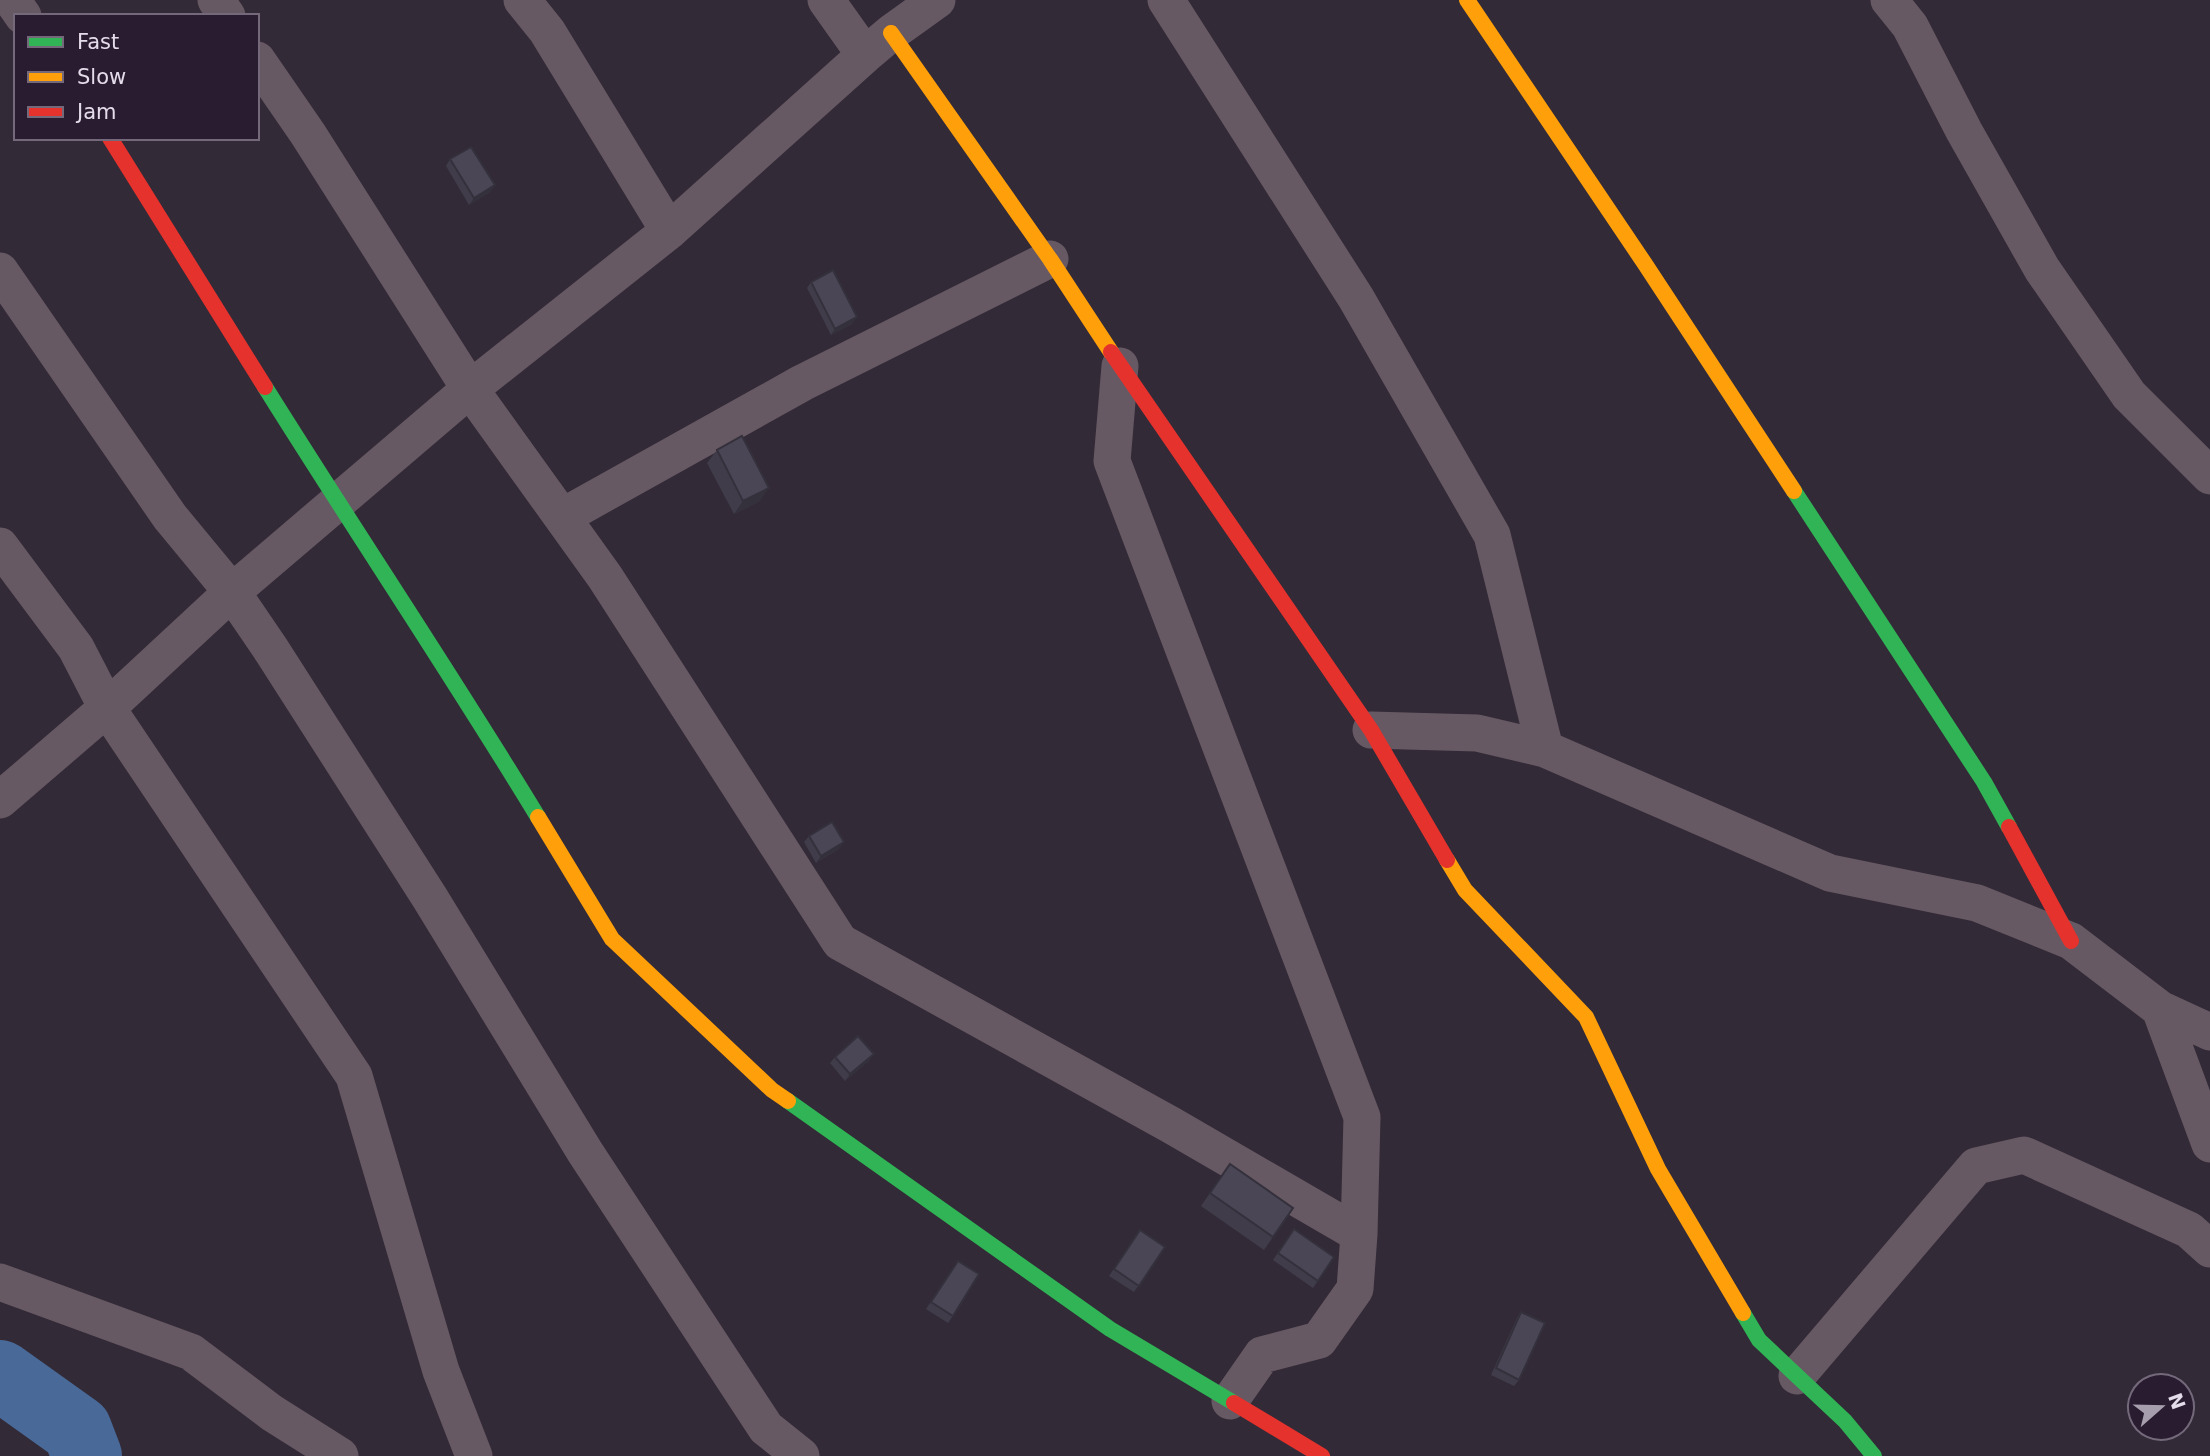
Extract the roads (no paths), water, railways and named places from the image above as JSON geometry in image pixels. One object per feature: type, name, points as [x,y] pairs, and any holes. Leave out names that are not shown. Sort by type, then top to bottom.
[{"type":"street","points":[[522,0],[547,31],[669,231]]},
{"type":"street","points":[[827,0],[878,44],[1050,259],[1120,366],[1371,730],[1465,890],[1586,1017],[1658,1169],[1759,1340],[1845,1421],[1874,1456]]},
{"type":"street","points":[[0,800],[107,708],[232,592],[337,502],[470,389],[669,231],[878,44],[937,0]]},
{"type":"street","points":[[1166,0],[1356,298],[1492,535],[1545,748]]},
{"type":"street","points":[[1467,0],[1645,264],[1984,782],[2071,941]]},
{"type":"street","points":[[1889,0],[1910,26],[1964,131],[2042,269],[2129,395],[2210,476]]},
{"type":"street","points":[[259,63],[308,134],[470,389],[605,577],[840,942],[1171,1125],[1359,1234]]},
{"type":"street","points":[[111,140],[337,502],[489,736],[612,939],[772,1090],[1110,1329],[1322,1456]]},
{"type":"street","points":[[562,517],[802,383],[1050,259]]},
{"type":"street","points":[[0,271],[170,517],[232,592],[430,898],[585,1153],[766,1428],[801,1456]]},
{"type":"street","points":[[1120,366],[1112,461],[1362,1117],[1359,1234],[1354,1289],[1319,1340],[1262,1355],[1230,1401]]},
{"type":"street","points":[[0,546],[76,648],[107,708],[354,1076],[441,1371],[474,1456]]},
{"type":"street","points":[[1371,730],[1477,733],[1545,748],[1830,873],[1977,903],[2071,941],[2160,1009],[2210,1032]]},
{"type":"street","points":[[2160,1009],[2210,1144]]},
{"type":"street","points":[[1797,1376],[1976,1166],[2024,1155],[2189,1230],[2210,1248]]},
{"type":"street","points":[[0,1282],[191,1352],[272,1413],[340,1456]]},
{"type":"waterway","points":[[0,1375],[77,1430],[87,1456]]}]
